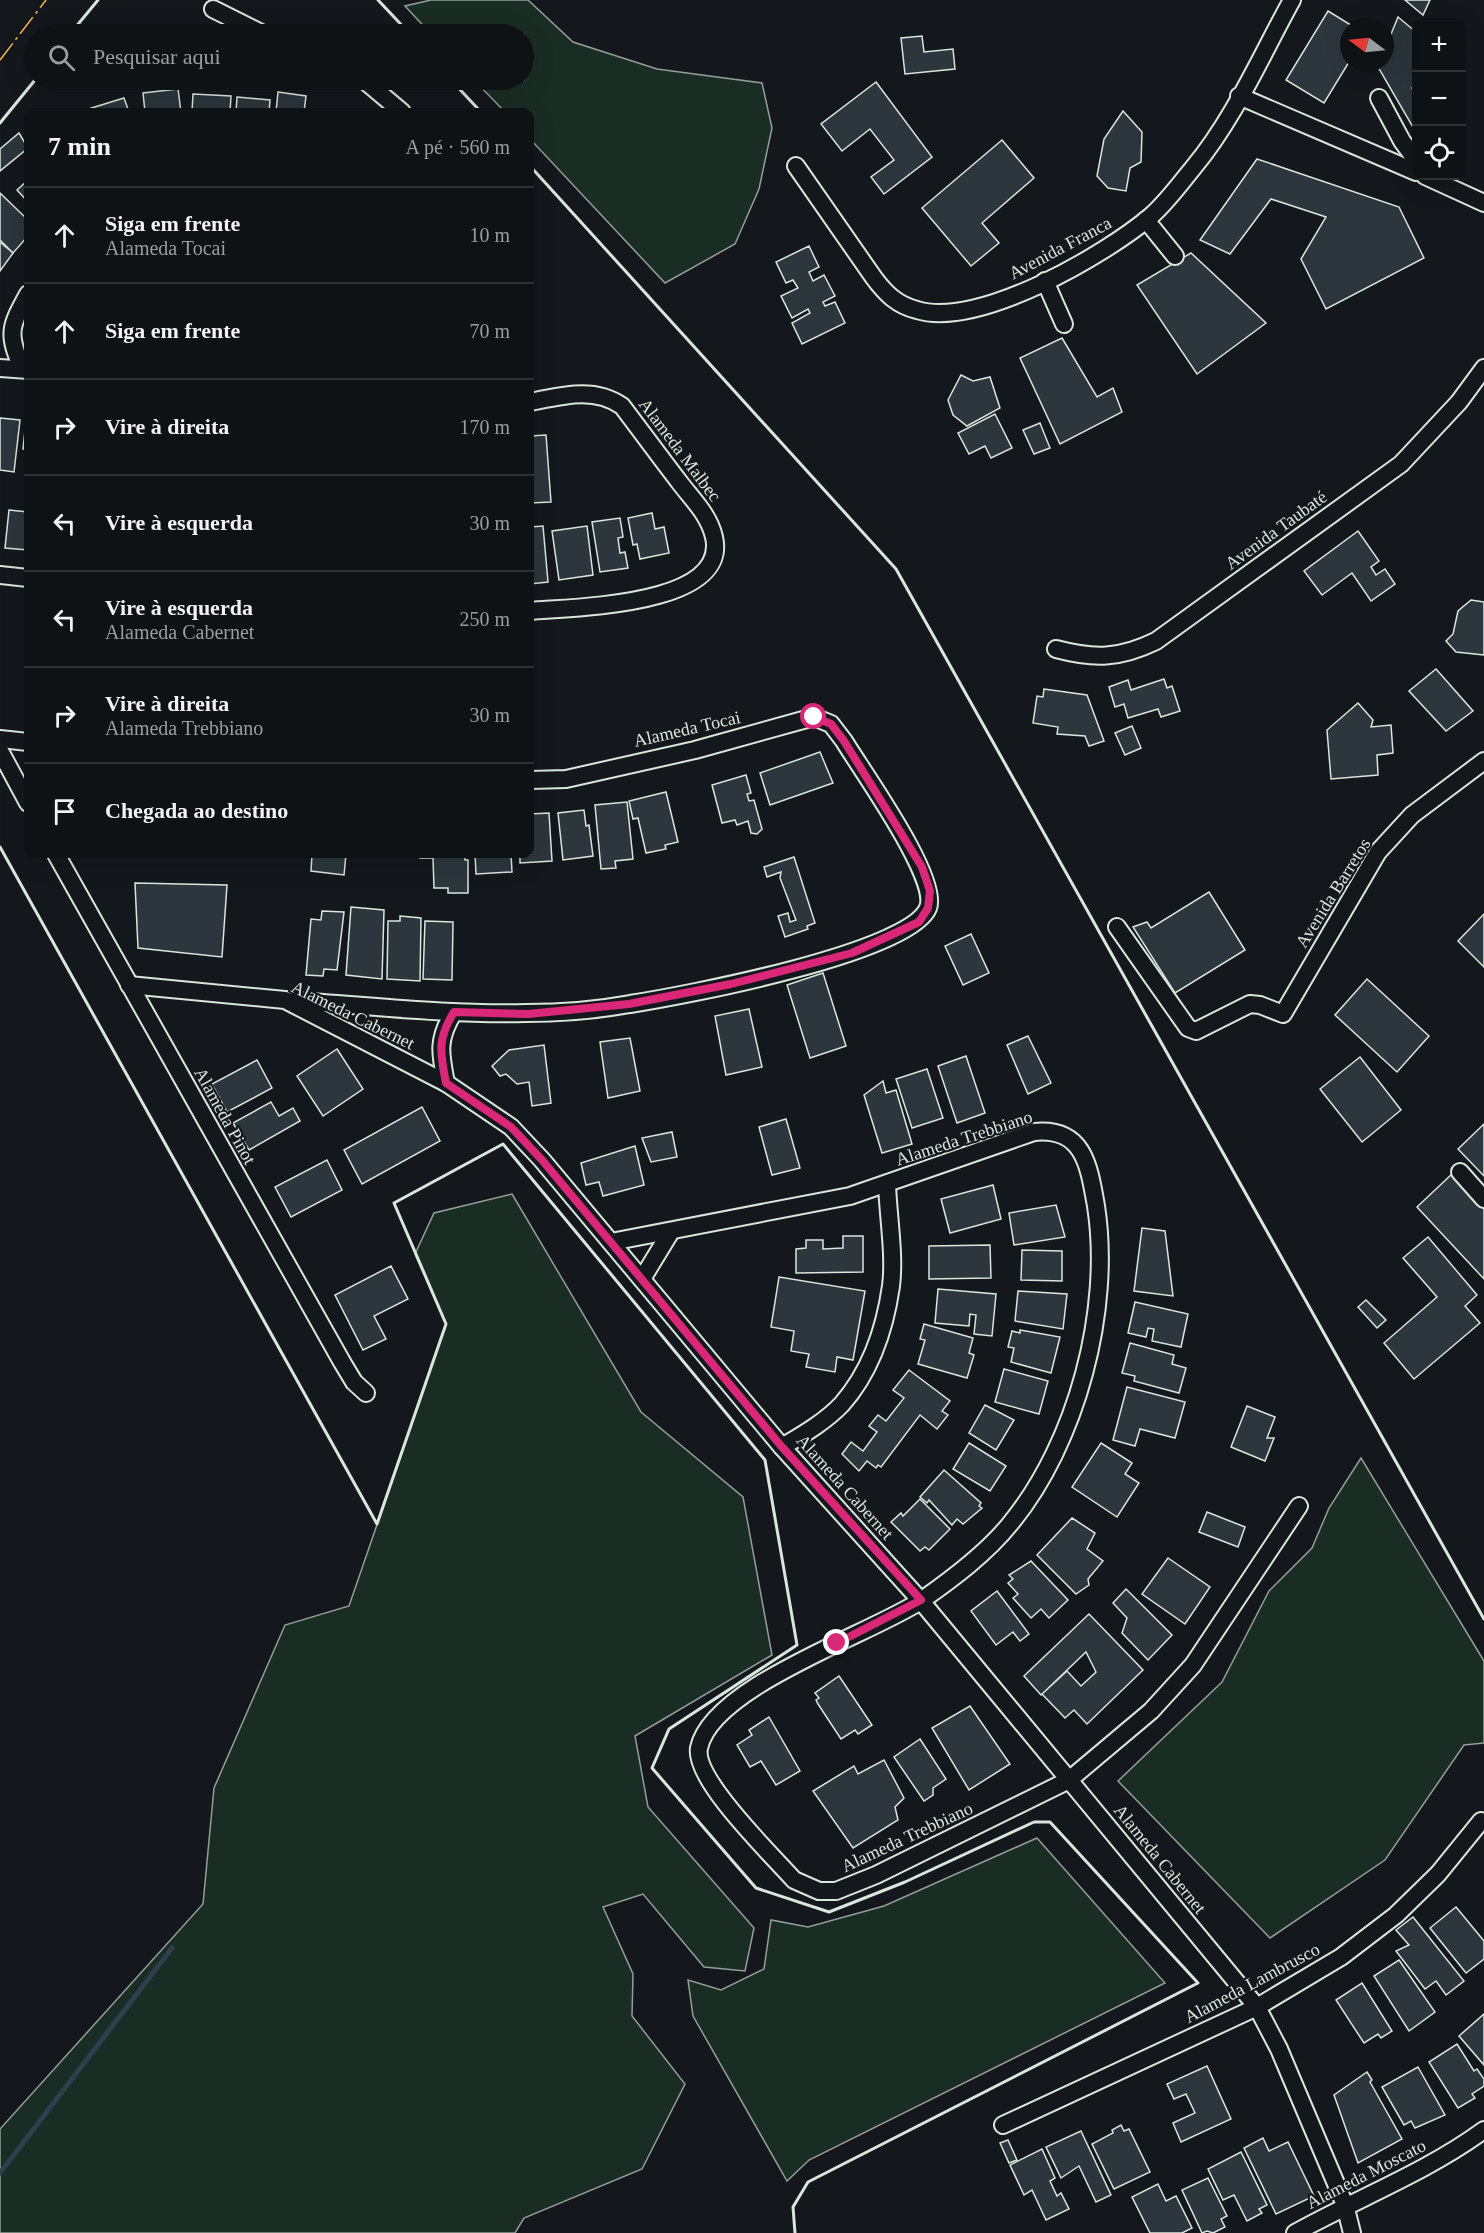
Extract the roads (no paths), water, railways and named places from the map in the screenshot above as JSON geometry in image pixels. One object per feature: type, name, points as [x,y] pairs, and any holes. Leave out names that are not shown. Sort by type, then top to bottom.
[{"type":"street","name":"Avenida Franca","points":[[796,166],[874,278],[887,295],[898,303],[917,311],[934,313],[968,310],[1020,294],[1117,242],[1146,220],[1195,167],[1239,96],[1292,0]]},
{"type":"street","points":[[213,9],[243,24]]},
{"type":"street","points":[[376,90],[397,108]]},
{"type":"street","points":[[1239,96],[1412,169]]},
{"type":"street","points":[[1379,98],[1401,141],[1412,155]]},
{"type":"street","points":[[1436,180],[1484,203]]},
{"type":"street","points":[[1146,220],[1175,256]]},
{"type":"street","points":[[1045,281],[1064,324]]},
{"type":"street","points":[[0,332],[24,299]]},
{"type":"street","points":[[24,302],[12,324],[12,345],[24,367]]},
{"type":"street","points":[[0,368],[24,369]]},
{"type":"street","name":"Avenida Taubaté","points":[[1056,650],[1085,657],[1109,656],[1134,652],[1156,641],[1401,464],[1460,402],[1484,368]]},
{"type":"street","name":"Alameda Malbec","points":[[534,401],[588,393],[612,399],[622,406],[701,508],[714,538],[715,552],[705,572],[692,583],[673,591],[609,604],[534,611]]},
{"type":"street","points":[[0,575],[24,578]]},
{"type":"street","name":"Alameda Tocai","points":[[285,1000],[454,1012],[528,1014],[629,1004],[731,984],[852,953],[919,922],[928,908],[930,891],[922,867],[844,741],[831,724],[814,717],[695,750],[566,779],[534,780]]},
{"type":"street","points":[[0,739],[24,742]]},
{"type":"street","points":[[0,751],[24,796]]},
{"type":"street","name":"Avenida Barretos","points":[[1118,927],[1188,1028],[1196,1031],[1250,1004],[1260,1005],[1279,1014],[1286,1012],[1378,852],[1412,815],[1484,761]]},
{"type":"street","name":"Alameda Pinot","points":[[59,858],[342,1362],[354,1382],[366,1393]]},
{"type":"street","name":"Alameda Cabernet","points":[[129,985],[285,1000],[446,1083],[511,1127],[611,1242],[782,1447],[921,1600],[1257,2007],[1279,2049],[1345,2205],[1352,2233]]},
{"type":"street","points":[[446,1083],[440,1044],[445,1027],[454,1012]]},
{"type":"street","name":"Alameda Trebbiano","points":[[611,1242],[670,1233],[850,1196],[1034,1132],[1052,1131],[1066,1136],[1078,1147],[1090,1169],[1098,1220],[1098,1295],[1086,1362],[1065,1434],[1041,1481],[1010,1526],[976,1558],[921,1600],[745,1693],[708,1726],[699,1748],[699,1763],[709,1783],[794,1880],[819,1891],[836,1891],[876,1875],[1069,1780],[1151,1711],[1193,1665],[1299,1506]]},
{"type":"street","points":[[1460,1172],[1484,1198]]},
{"type":"street","points":[[782,1447],[814,1427],[841,1405],[864,1373],[882,1329],[891,1284],[887,1184]]},
{"type":"street","points":[[642,1279],[670,1233]]},
{"type":"street","name":"Alameda Lambrusco","points":[[1003,2125],[1043,2109],[1257,2007],[1341,1957],[1396,1915],[1438,1874],[1481,1821]]},
{"type":"street","name":"Alameda Moscato","points":[[1295,2233],[1345,2205],[1408,2178],[1484,2130]]},
{"type":"waterway","points":[[0,2173],[172,1948]]}]
